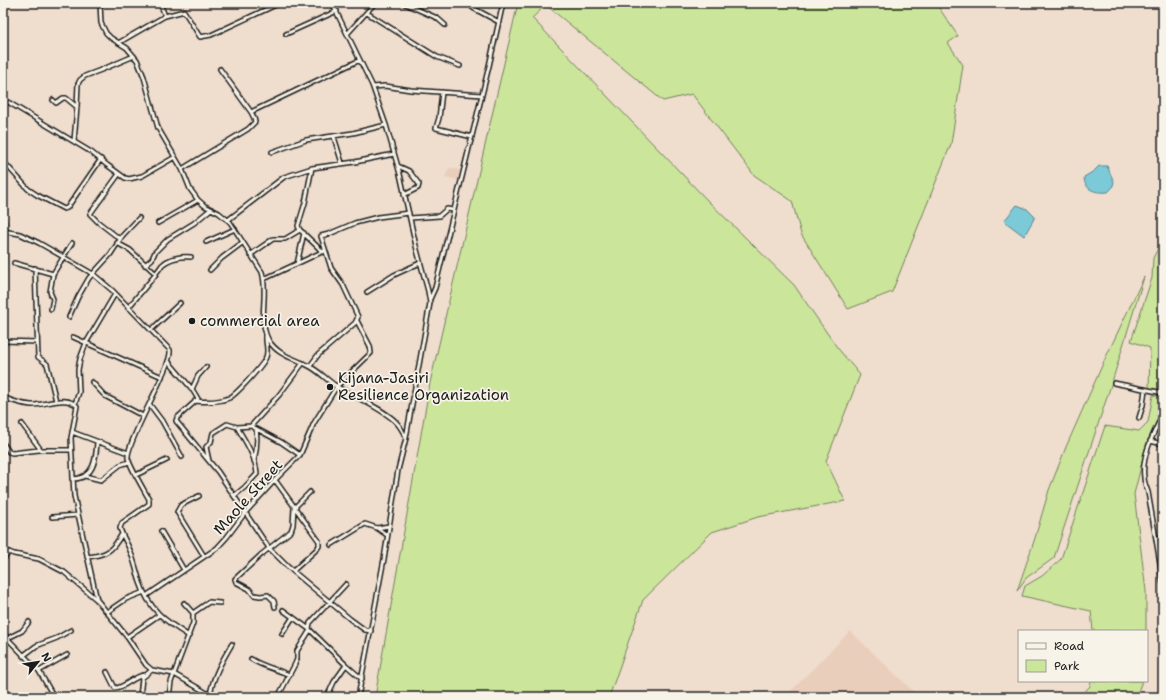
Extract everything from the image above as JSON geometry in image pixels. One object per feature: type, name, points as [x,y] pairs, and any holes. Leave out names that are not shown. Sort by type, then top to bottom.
[{"type":"street","points":[[100,3],[101,23],[106,33],[127,48],[137,60],[144,77],[158,128],[182,169],[190,189],[198,200],[228,220],[262,272],[264,279],[263,309],[267,349],[266,358],[260,368],[230,398],[205,402],[196,401]]},
{"type":"street","points":[[160,3],[165,16]]},
{"type":"street","points":[[120,42],[165,16],[184,12],[202,38],[280,3]]},
{"type":"street","points":[[332,3],[373,87],[386,125],[398,166],[420,264],[430,299],[430,310],[406,438],[398,470],[371,631],[358,697]]},
{"type":"street","points":[[348,34],[375,3]]},
{"type":"street","points":[[403,3],[437,18],[445,25]]},
{"type":"street","points":[[468,3],[473,8],[499,22]]},
{"type":"street","points":[[430,299],[435,288],[503,3]]},
{"type":"street","points":[[286,34],[337,11]]},
{"type":"street","points":[[367,13],[437,57],[460,66]]},
{"type":"street","points":[[74,142],[78,107],[78,84],[82,78],[134,56]]},
{"type":"street","points":[[251,112],[360,60]]},
{"type":"street","points":[[182,169],[248,129],[255,122],[251,112],[220,69]]},
{"type":"street","points":[[373,87],[385,86],[482,95]]},
{"type":"street","points":[[442,92],[439,118],[436,128],[472,137]]},
{"type":"street","points":[[53,100],[56,103],[63,98],[66,98],[78,107]]},
{"type":"street","points":[[3,99],[91,152],[119,174],[129,179],[142,176],[175,157]]},
{"type":"street","points":[[272,152],[306,140],[334,137],[386,125]]},
{"type":"street","points":[[334,137],[342,163]]},
{"type":"street","points":[[228,220],[284,177],[312,168],[394,154]]},
{"type":"street","points":[[3,161],[28,189],[64,209],[67,208],[101,160]]},
{"type":"street","points":[[398,166],[409,171],[419,184],[418,188],[404,195]]},
{"type":"street","points":[[312,168],[305,203],[298,226],[304,234],[324,251]]},
{"type":"street","points":[[119,174],[90,214],[98,222],[120,238]]},
{"type":"street","points":[[158,223],[198,200]]},
{"type":"street","points":[[145,265],[152,259],[155,252],[168,239],[194,223],[211,209]]},
{"type":"street","points":[[410,218],[439,216],[447,210],[453,210]]},
{"type":"street","points":[[310,366],[314,358],[357,321],[358,315],[344,285],[331,268],[324,251],[321,237],[363,221],[378,217],[409,213]]},
{"type":"street","points":[[69,317],[89,278],[110,255],[120,238],[139,218]]},
{"type":"street","points":[[206,242],[235,229]]},
{"type":"street","points":[[250,255],[273,239],[285,239],[300,230]]},
{"type":"street","points":[[3,231],[29,238],[93,274],[115,294],[170,350],[168,361],[162,377],[150,405],[143,416],[128,454],[129,462],[150,502],[122,523],[120,528],[131,552],[146,596],[159,615],[189,636]]},
{"type":"street","points":[[297,264],[304,234]]},
{"type":"street","points":[[51,309],[53,299],[50,292],[53,274],[65,257],[72,243]]},
{"type":"street","points":[[117,243],[130,250],[145,265],[156,273]]},
{"type":"street","points":[[210,270],[222,258],[242,243]]},
{"type":"street","points":[[264,279],[324,251]]},
{"type":"street","points":[[128,308],[164,264],[170,260],[180,257],[191,257]]},
{"type":"street","points":[[14,263],[53,274]]},
{"type":"street","points":[[366,292],[394,276],[420,264]]},
{"type":"street","points":[[35,268],[35,319],[38,357],[47,364],[56,401]]},
{"type":"street","points":[[97,600],[74,496],[71,450],[72,432],[77,409],[75,404],[79,392],[78,364],[86,343],[115,294]]},
{"type":"street","points":[[151,330],[180,303]]},
{"type":"street","name":"Maole Street","points":[[146,596],[217,548],[275,480],[300,455],[314,423],[336,386],[371,353],[370,346],[357,321]]},
{"type":"street","points":[[266,334],[276,350],[282,354],[310,366],[336,386],[389,416],[400,427],[406,438]]},
{"type":"street","points":[[72,337],[162,377]]},
{"type":"street","points":[[3,341],[37,342]]},
{"type":"street","points":[[168,361],[192,389],[198,399],[176,420],[218,472],[246,513],[262,540],[293,571],[330,602],[364,630],[371,631]]},
{"type":"street","points":[[251,426],[279,395],[303,363]]},
{"type":"street","points":[[192,389],[198,376],[206,366]]},
{"type":"street","points":[[92,382],[105,396],[143,416]]},
{"type":"street","points":[[1114,383],[1145,388],[1163,393]]},
{"type":"street","points":[[1139,418],[1143,405],[1145,388]]},
{"type":"street","points":[[3,397],[14,402],[31,405],[56,401],[75,404]]},
{"type":"street","points":[[150,405],[162,421],[182,457]]},
{"type":"street","points":[[1163,414],[1150,441],[1146,453],[1143,473],[1144,482],[1148,492],[1160,562],[1163,607]]},
{"type":"street","points":[[22,424],[42,450]]},
{"type":"street","points":[[209,462],[206,448],[212,440],[213,433],[227,424],[237,427],[251,426],[281,442],[300,455]]},
{"type":"street","points":[[234,496],[257,474],[250,450],[237,427]]},
{"type":"street","points":[[254,461],[258,440],[256,429]]},
{"type":"street","points":[[72,432],[128,454]]},
{"type":"street","points":[[1150,441],[1163,444]]},
{"type":"street","points":[[72,479],[79,479],[85,476],[93,467],[97,442]]},
{"type":"street","points":[[3,443],[11,453],[42,450],[71,450]]},
{"type":"street","points":[[136,475],[167,460]]},
{"type":"street","points":[[85,476],[101,480],[120,464],[129,462]]},
{"type":"street","points":[[275,480],[319,541],[319,546],[293,571]]},
{"type":"street","points":[[275,607],[274,601],[268,596],[254,595],[249,589],[236,582],[235,579],[269,548],[291,531],[295,506],[310,492]]},
{"type":"street","points":[[199,496],[181,506],[177,512],[204,556]]},
{"type":"street","points":[[52,517],[78,514]]},
{"type":"street","points":[[330,545],[365,524],[377,528],[387,535]]},
{"type":"street","points":[[377,528],[389,526]]},
{"type":"street","points":[[161,531],[184,570]]},
{"type":"street","points":[[87,557],[99,556],[110,550],[117,543],[122,534]]},
{"type":"street","points":[[1156,537],[1163,539]]},
{"type":"street","points":[[3,550],[39,559],[64,572],[97,600],[127,637],[142,661],[152,670],[174,674],[212,696]]},
{"type":"street","points":[[3,560],[9,552]]},
{"type":"street","points":[[278,697],[297,659],[297,651],[310,630],[310,623],[346,584]]},
{"type":"street","points":[[107,612],[126,599],[144,592]]},
{"type":"street","points":[[193,613],[209,602],[220,603]]},
{"type":"street","points":[[169,697],[171,682],[193,623],[193,613],[184,603]]},
{"type":"street","points":[[283,610],[310,630],[362,680]]},
{"type":"street","points":[[127,637],[159,615]]},
{"type":"street","points":[[282,634],[293,617]]},
{"type":"street","points":[[8,638],[22,631],[29,622]]},
{"type":"street","points":[[24,656],[36,646],[57,638],[71,630]]},
{"type":"street","points":[[3,634],[39,671],[54,697]]},
{"type":"street","points":[[212,696],[212,682],[220,664],[232,644]]},
{"type":"street","points":[[39,671],[67,655]]},
{"type":"street","points":[[251,659],[257,663],[274,668],[289,675]]},
{"type":"street","points":[[327,697],[334,682],[346,666]]},
{"type":"street","points":[[107,672],[115,688],[119,688],[135,678],[144,676],[152,670]]},
{"type":"street","points":[[140,697],[142,678],[144,676]]},
{"type":"shaded area","points":[[449,168],[460,170],[458,180],[445,177]]},
{"type":"shaded area","points":[[850,631],[919,697],[785,697]]},
{"type":"green space","points":[[518,3],[939,3],[937,5],[958,36],[948,43],[963,65],[951,144],[892,292],[848,309],[801,234],[792,201],[754,175],[692,94],[663,101],[546,5],[532,18],[708,201],[794,285],[836,346],[860,375],[826,461],[845,501],[758,517],[712,532],[643,600],[609,697],[375,697],[430,383]]},
{"type":"green space","points":[[1163,239],[1163,391],[1149,388],[1150,348],[1131,341],[1152,278],[1153,258]]},
{"type":"green space","points":[[1144,277],[1112,382],[1054,558],[1026,578],[1017,591],[1049,490],[1066,447],[1105,359]]},
{"type":"green space","points":[[1153,395],[1163,396],[1163,409],[1147,443],[1134,494],[1146,591],[1146,630],[1093,630],[1091,611],[1022,596],[1025,586],[1042,576],[1061,559],[1105,426],[1139,431],[1148,422]]},
{"type":"green space","points":[[1091,682],[1142,682],[1136,697],[1080,697],[1090,686]]},
{"type":"water","points":[[1099,166],[1107,166],[1114,182],[1112,188],[1108,192],[1092,190],[1086,185],[1084,177]]},
{"type":"water","points":[[1017,205],[1027,209],[1035,217],[1024,236],[1004,221]]},
{"type":"waterway","points":[[3,214],[7,220],[9,229],[7,239],[4,340]]},
{"type":"waterway","points":[[3,375],[4,343]]},
{"type":"place","name":"commercial area","points":[[192,321]]},
{"type":"place","name":"Kijana-Jasiri Resilience Organization","points":[[330,387]]}]
